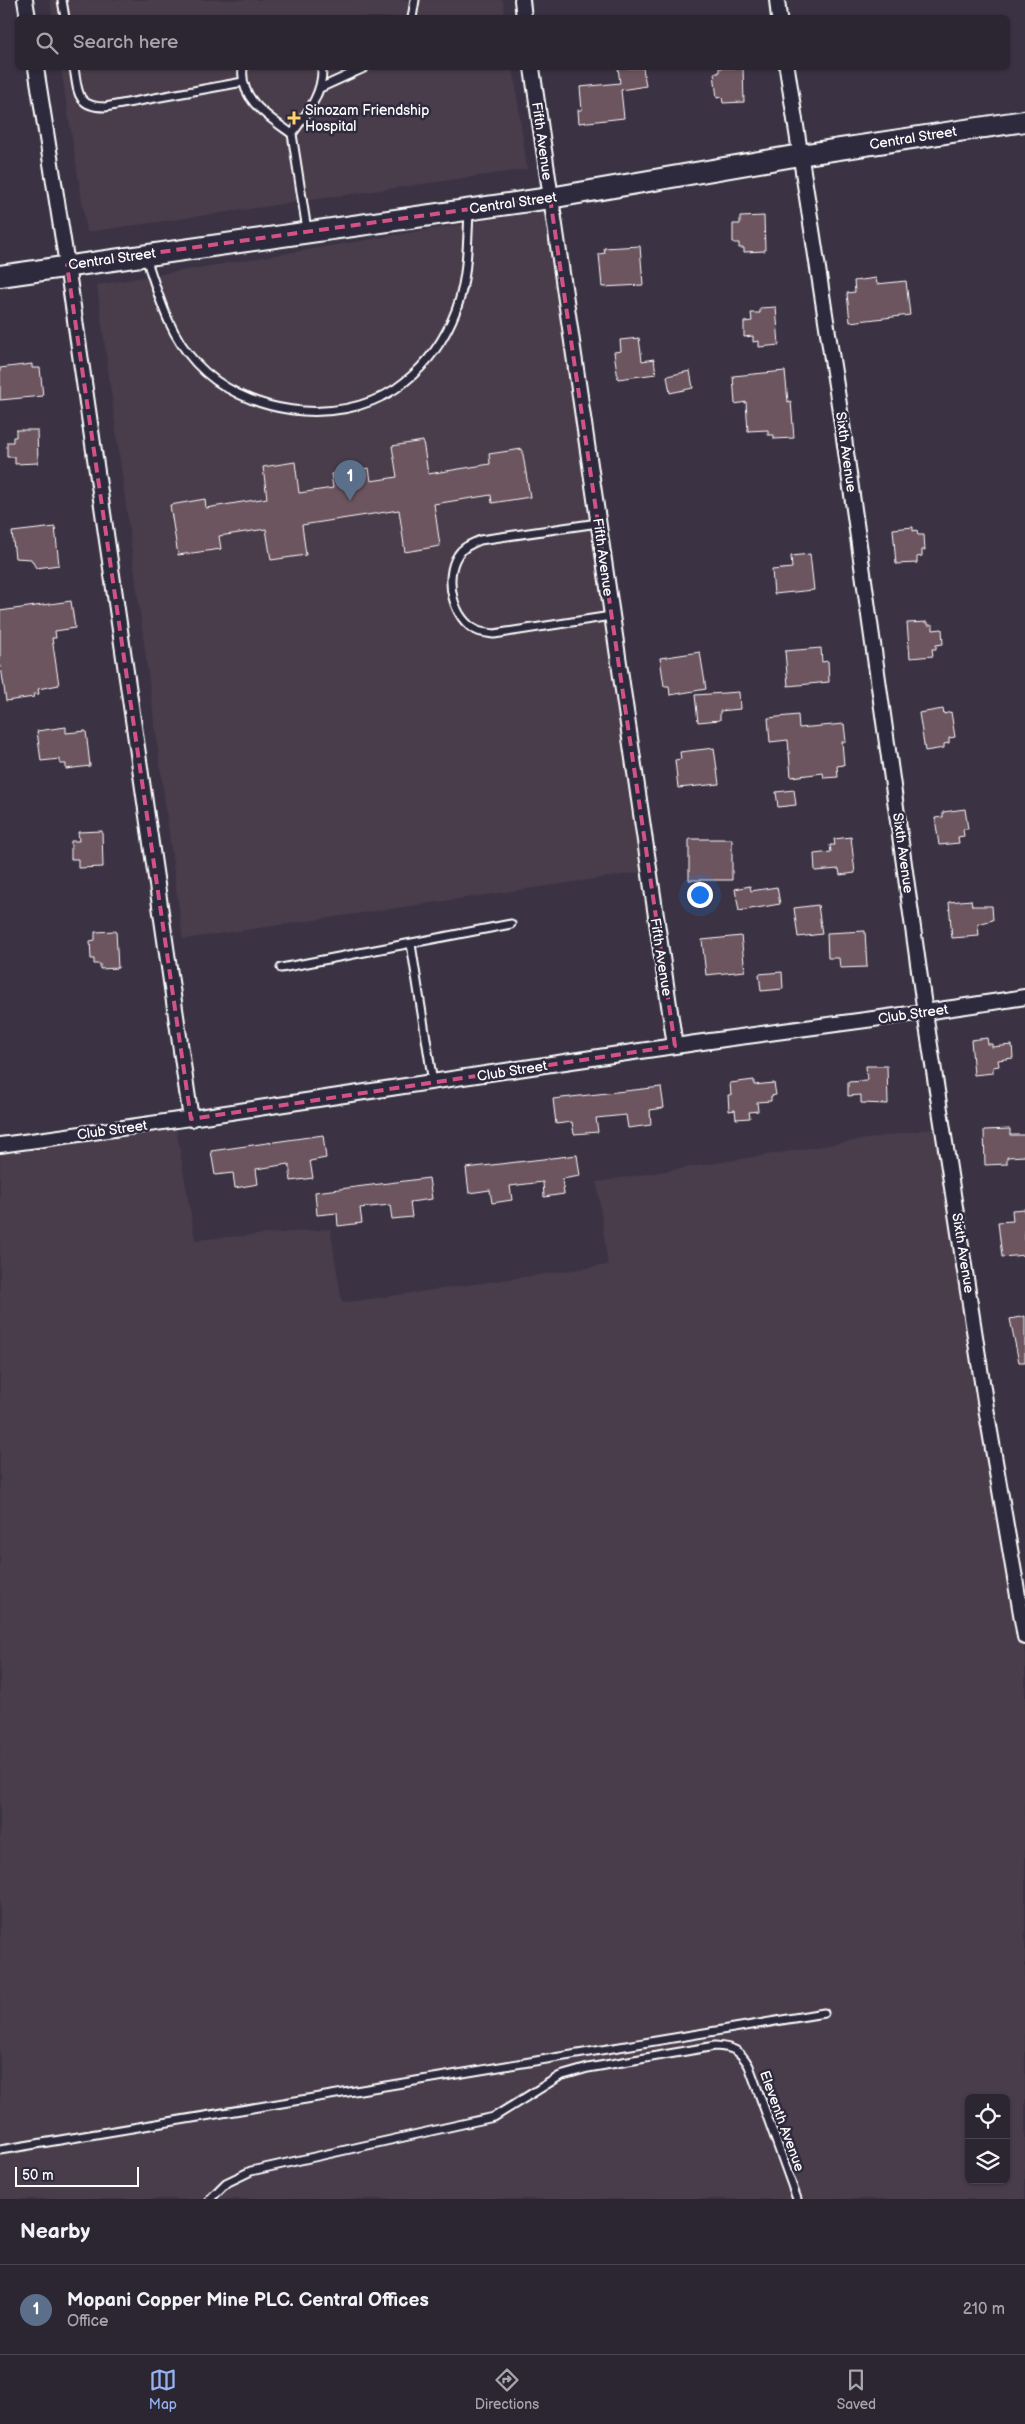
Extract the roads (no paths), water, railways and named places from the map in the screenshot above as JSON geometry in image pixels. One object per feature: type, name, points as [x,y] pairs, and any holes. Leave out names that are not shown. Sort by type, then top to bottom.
[{"type":"main road","name":"Central Street","points":[[0,276],[550,198],[800,155],[1025,121]]},
{"type":"street","points":[[25,0],[28,15]]},
{"type":"street","points":[[522,0],[524,15]]},
{"type":"street","points":[[777,0],[779,15]]},
{"type":"street","points":[[36,70],[67,265],[191,1120]]},
{"type":"street","name":"Fifth Avenue","points":[[532,70],[675,1046]]},
{"type":"street","name":"Sixth Avenue","points":[[787,70],[842,424],[925,1013],[1025,1637]]},
{"type":"street","name":"Club Street","points":[[0,1145],[191,1120],[675,1046],[925,1013],[1025,997]]},
{"type":"lane","points":[[62,0],[64,15]]},
{"type":"lane","points":[[412,15],[415,0]]},
{"type":"lane","points":[[74,70],[78,93],[83,102],[92,107],[105,107],[243,82]]},
{"type":"lane","points":[[243,70],[243,82],[250,99],[263,113],[292,134]]},
{"type":"lane","points":[[307,232],[292,134],[313,105],[320,88],[322,70]]},
{"type":"lane","points":[[320,88],[360,70]]},
{"type":"lane","points":[[145,254],[166,318],[180,345],[197,365],[224,387],[260,404],[297,410],[329,411],[365,403],[394,389],[422,366],[439,344],[452,320],[461,296],[465,276],[469,209]]},
{"type":"lane","points":[[598,523],[480,540],[467,546],[458,554],[452,566],[452,594],[466,622],[478,631],[494,634],[611,616]]},
{"type":"lane","points":[[281,968],[511,924]]},
{"type":"lane","points":[[411,944],[432,1083]]},
{"type":"lane","points":[[0,2150],[824,2013]]},
{"type":"lane","name":"Eleventh Avenue","points":[[210,2199],[226,2184],[251,2171],[494,2117],[560,2076],[588,2068],[715,2046],[731,2047],[741,2052],[749,2066],[796,2199]]},
{"type":"place","name":"Sinozam Friendship Hospital","points":[[294,118]]},
{"type":"place","name":"Mopani Copper Mine PLC. Central Offices","points":[[350,501]]}]
